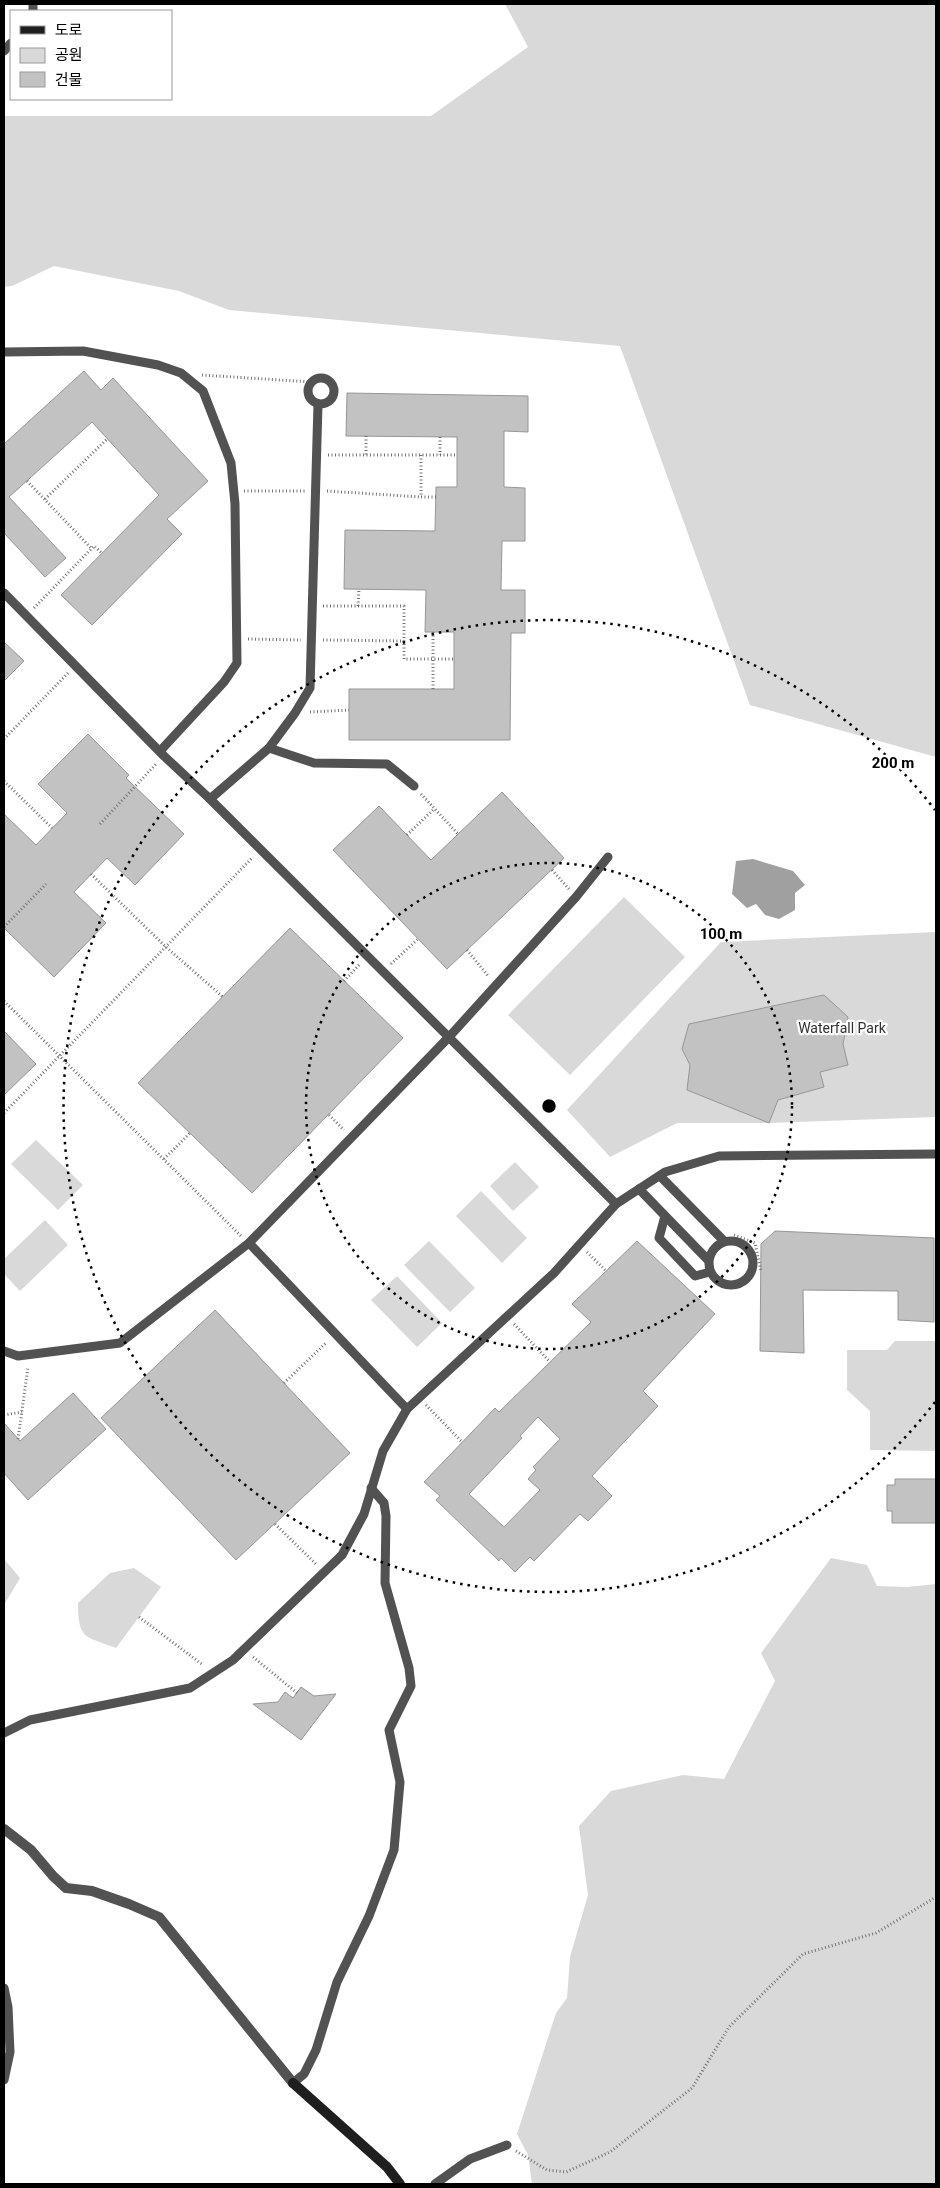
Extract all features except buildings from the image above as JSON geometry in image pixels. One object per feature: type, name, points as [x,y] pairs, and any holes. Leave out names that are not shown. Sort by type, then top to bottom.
[{"type":"street","points":[[4,1829],[31,1850],[66,1888],[92,1891],[159,1917],[292,2083],[387,2167],[400,2184]]},
{"type":"lane","points":[[4,352],[83,351],[158,365],[181,373],[202,391],[231,463],[234,491],[236,663],[224,682],[163,753]]},
{"type":"lane","points":[[323,377],[334,385],[334,393],[330,401],[318,404],[308,395],[311,382],[314,379],[323,377]]},
{"type":"lane","points":[[210,799],[270,748],[310,688],[318,404]]},
{"type":"lane","points":[[4,593],[616,1204]]},
{"type":"lane","points":[[270,748],[314,763],[387,764],[414,786]]},
{"type":"lane","points":[[4,1351],[18,1356],[120,1343],[249,1243],[449,1037],[576,896],[608,857]]},
{"type":"lane","points":[[4,1733],[30,1720],[190,1688],[233,1660],[342,1555],[364,1514],[383,1451],[407,1409],[554,1273],[616,1204],[639,1189],[660,1176],[719,1156],[936,1154]]},
{"type":"lane","points":[[660,1176],[724,1241]]},
{"type":"lane","points":[[639,1189],[708,1260]]},
{"type":"lane","points":[[665,1216],[659,1238],[695,1276],[710,1272]]},
{"type":"lane","points":[[724,1241],[739,1242],[750,1251],[753,1265],[751,1272],[741,1283],[727,1285],[720,1282],[710,1272],[708,1260],[713,1248],[724,1241]]},
{"type":"lane","points":[[249,1243],[407,1409]]},
{"type":"lane","points":[[292,2083],[304,2074],[316,2050],[337,1982],[369,1916],[394,1850],[400,1782],[389,1730],[411,1686],[409,1668],[385,1583],[386,1516],[384,1503],[371,1488]]},
{"type":"lane","points":[[4,1988],[8,2007],[10,2052],[4,2080]]},
{"type":"lane","points":[[434,2184],[470,2159],[507,2145]]},
{"type":"path","points":[[181,373],[311,382]]},
{"type":"path","points":[[366,436],[366,455]]},
{"type":"path","points":[[440,437],[440,455]]},
{"type":"path","points":[[45,499],[107,439]]},
{"type":"path","points":[[316,455],[457,455]]},
{"type":"path","points":[[421,455],[421,497]]},
{"type":"path","points":[[27,481],[92,549]]},
{"type":"path","points":[[234,491],[315,491],[436,497]]},
{"type":"path","points":[[26,616],[94,546],[102,554]]},
{"type":"path","points":[[358,606],[359,589]]},
{"type":"path","points":[[312,606],[404,606],[404,659],[454,660]]},
{"type":"path","points":[[432,689],[433,632]]},
{"type":"path","points":[[237,639],[404,641]]},
{"type":"path","points":[[4,739],[76,665]]},
{"type":"path","points":[[295,713],[349,710]]},
{"type":"path","points":[[100,824],[163,753]]},
{"type":"path","points":[[4,781],[52,828]]},
{"type":"path","points":[[414,786],[458,834]]},
{"type":"path","points":[[407,835],[434,809]]},
{"type":"path","points":[[4,1113],[261,849]]},
{"type":"path","points":[[552,870],[576,896]]},
{"type":"path","points":[[91,874],[166,947],[223,997]]},
{"type":"path","points":[[4,927],[46,884]]},
{"type":"path","points":[[383,972],[418,939]]},
{"type":"path","points":[[467,950],[496,986]]},
{"type":"path","points":[[344,981],[368,956]]},
{"type":"path","points":[[4,1002],[249,1243]]},
{"type":"path","points":[[328,1115],[352,1137]]},
{"type":"path","points":[[164,1159],[190,1133]]},
{"type":"path","points":[[580,1244],[606,1271]]},
{"type":"path","points":[[506,1316],[550,1362]]},
{"type":"path","points":[[284,1382],[335,1333]]},
{"type":"path","points":[[18,1439],[30,1354]]},
{"type":"path","points":[[419,1398],[462,1442]]},
{"type":"path","points":[[4,1415],[22,1412]]},
{"type":"path","points":[[275,1524],[325,1572]]},
{"type":"path","points":[[139,1617],[214,1673]]},
{"type":"path","points":[[244,1650],[297,1693]]},
{"type":"path","points":[[507,2145],[547,2170],[566,2172],[610,2152],[692,2088],[729,2027],[803,1954],[876,1933],[936,1896]]},
{"type":"green space","points":[[505,4],[936,4],[936,757],[750,705],[620,346],[229,310],[179,291],[54,266],[12,286],[4,287],[4,116],[431,116],[528,47]]},
{"type":"green space","points":[[624,897],[685,957],[570,1075],[508,1015]]},
{"type":"green space","name":"Waterfall Park","points":[[936,932],[936,1117],[769,1123],[677,1123],[610,1157],[567,1110],[721,942]]},
{"type":"green space","points":[[36,1140],[83,1185],[58,1210],[11,1164]]},
{"type":"green space","points":[[515,1162],[539,1187],[513,1211],[490,1186]]},
{"type":"green space","points":[[481,1191],[527,1238],[502,1263],[456,1216]]},
{"type":"green space","points":[[45,1220],[68,1245],[20,1291],[4,1274],[4,1259]]},
{"type":"green space","points":[[429,1241],[475,1288],[450,1312],[404,1265]]},
{"type":"green space","points":[[397,1276],[442,1323],[417,1347],[371,1300]]},
{"type":"green space","points":[[895,1341],[936,1341],[936,1451],[870,1450],[870,1411],[847,1390],[847,1350],[887,1350]]},
{"type":"green space","points":[[831,1558],[867,1565],[877,1586],[907,1587],[936,1584],[936,2184],[532,2184],[528,2155],[517,2134],[556,2013],[567,1998],[570,1957],[588,1895],[579,1826],[611,1791],[683,1775],[724,1779],[775,1681],[761,1653]]},
{"type":"green space","points":[[4,1559],[20,1578],[4,1605]]},
{"type":"green space","points":[[134,1568],[161,1587],[116,1648],[85,1635],[78,1615],[78,1603],[110,1573]]},
{"type":"shaded area","points":[[753,859],[793,871],[805,885],[795,893],[795,910],[779,919],[765,915],[756,904],[747,908],[732,894],[736,861]]}]
